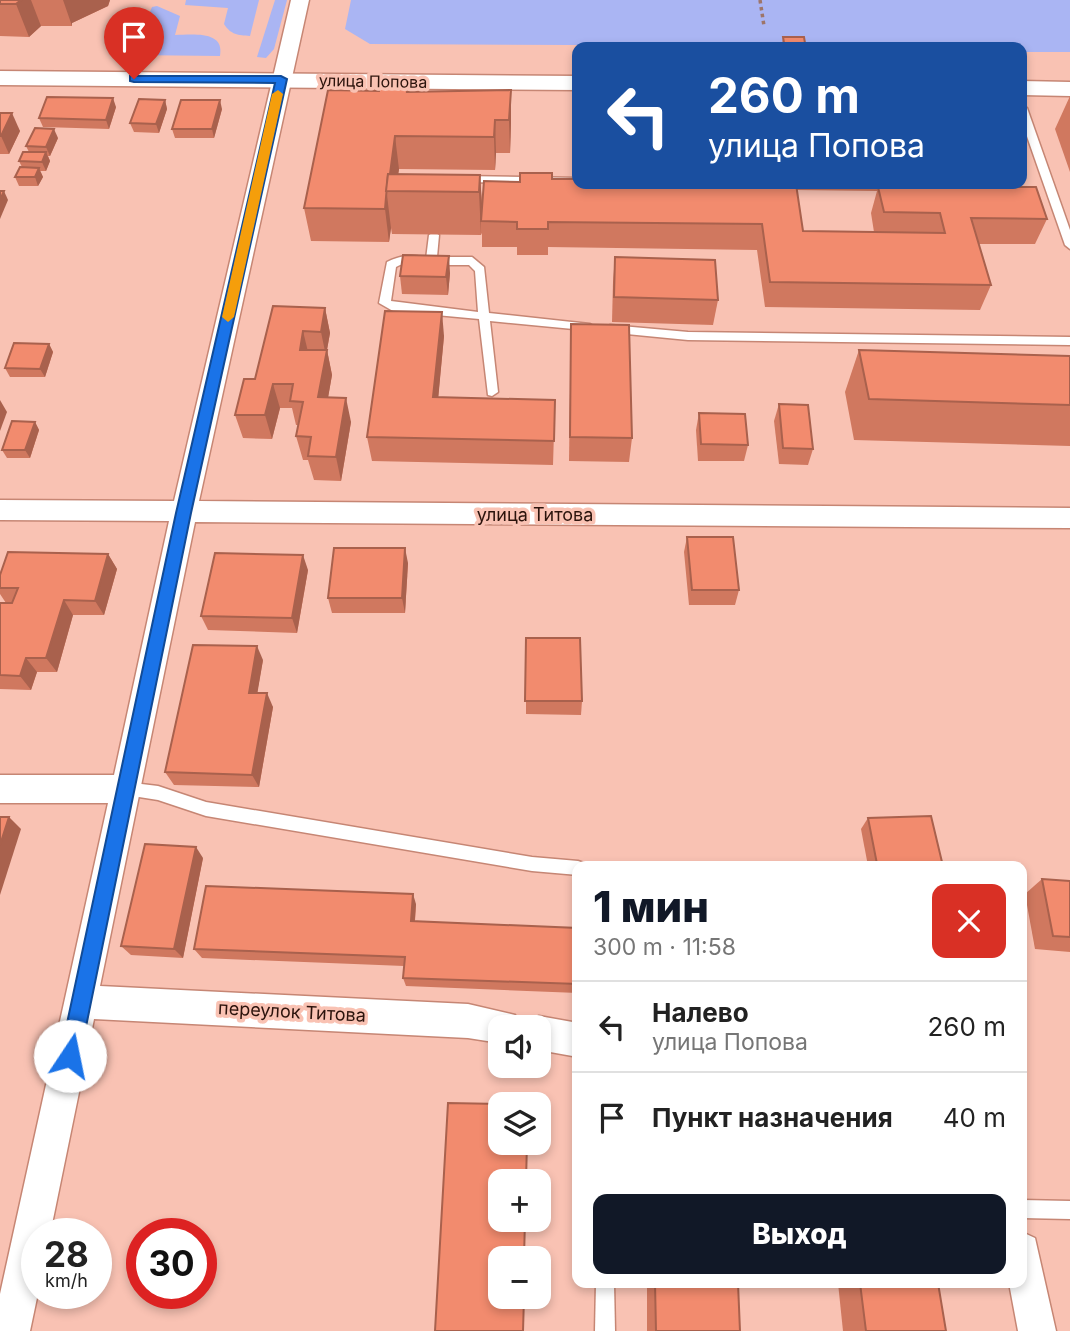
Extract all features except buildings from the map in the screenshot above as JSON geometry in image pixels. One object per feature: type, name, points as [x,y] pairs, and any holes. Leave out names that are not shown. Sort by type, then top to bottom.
[{"type":"street","points":[[11,1331],[184,513],[300,0]]},
{"type":"street","name":"улица Попова","points":[[0,78],[572,83]]},
{"type":"street","points":[[1027,88],[1070,89]]},
{"type":"street","name":"улица Титова","points":[[0,510],[1070,518]]},
{"type":"street","points":[[0,789],[125,789]]},
{"type":"street","name":"переулок Титова","points":[[81,1002],[468,1021],[488,1024]]},
{"type":"street","points":[[551,1035],[572,1039]]},
{"type":"street","points":[[1027,1278],[1037,1331]]},
{"type":"lane","points":[[1027,140],[1070,244]]},
{"type":"lane","points":[[454,179],[572,181]]},
{"type":"lane","points":[[431,261],[434,235]]},
{"type":"lane","points":[[492,392],[485,316],[480,270],[472,261],[399,260],[391,265],[386,303],[393,307],[485,316],[688,336],[1070,341]]},
{"type":"lane","points":[[125,789],[159,793],[219,812],[532,864],[572,867]]},
{"type":"lane","points":[[1027,1209],[1070,1210]]},
{"type":"lane","points":[[605,1288],[605,1331]]},
{"type":"path","points":[[760,0],[764,26]]},
{"type":"shaded area","points":[[186,0],[259,0],[250,36],[235,34],[227,28],[224,24],[228,8],[185,5]]},
{"type":"shaded area","points":[[275,0],[287,0],[274,49],[266,58],[257,57]]},
{"type":"shaded area","points":[[351,0],[1070,0],[1070,52],[1027,52],[1027,42],[370,44],[345,29]]},
{"type":"shaded area","points":[[157,6],[180,16],[175,35],[212,38],[220,48],[220,56],[133,55],[152,7]]},
{"type":"slow traffic","points":[[228,317],[278,94]]},
{"type":"route","points":[[70,1056],[184,513],[281,79],[134,79]]}]
